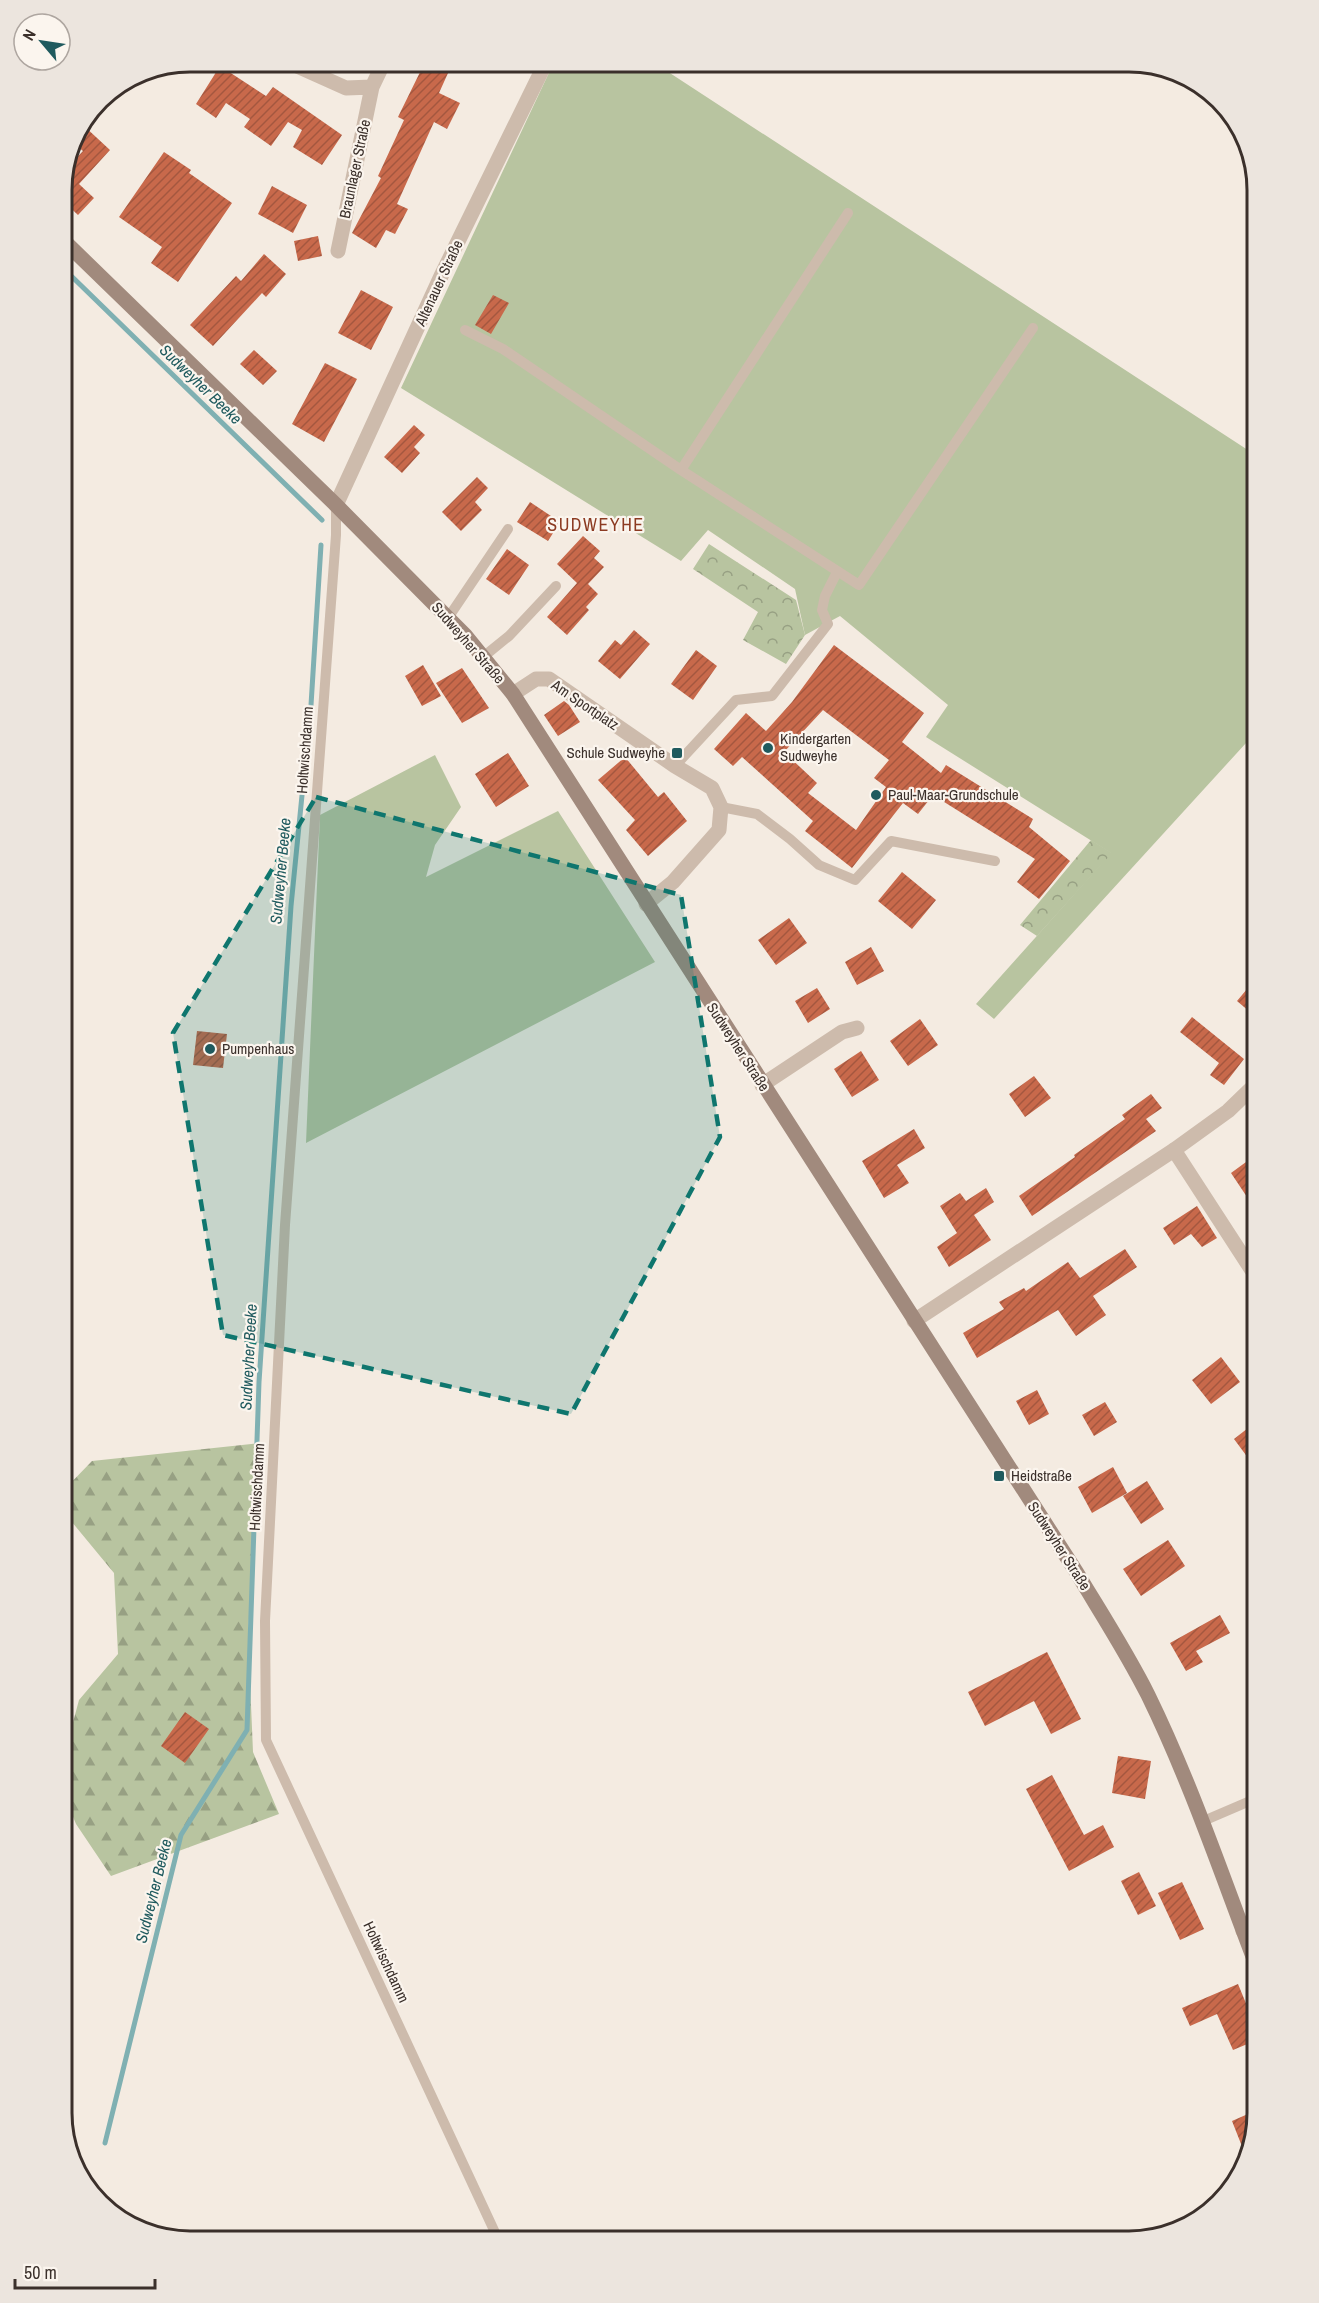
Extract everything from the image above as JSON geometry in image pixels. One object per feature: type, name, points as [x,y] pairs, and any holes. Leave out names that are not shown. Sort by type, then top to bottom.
[{"type":"main road","name":"Sudweyher Straße","points":[[72,249],[336,505],[448,618],[513,694],[1118,1640],[1148,1694],[1201,1822],[1247,1922]]},
{"type":"street","points":[[310,72],[346,88],[372,87]]},
{"type":"street","name":"Braunlager Straße","points":[[338,251],[372,87],[379,72]]},
{"type":"street","name":"Altenauer Straße","points":[[336,505],[442,274],[541,72]]},
{"type":"street","name":"Am Sportplatz","points":[[513,694],[536,679],[549,679],[675,766],[712,788],[722,807]]},
{"type":"street","points":[[646,904],[673,882],[718,830],[722,807]]},
{"type":"street","points":[[762,1084],[842,1032],[857,1028]]},
{"type":"street","points":[[914,1321],[1174,1150],[1228,1111],[1247,1093]]},
{"type":"street","points":[[1174,1150],[1247,1263]]},
{"type":"lane","points":[[681,470],[848,213]]},
{"type":"lane","points":[[465,330],[503,349],[681,470],[859,585],[1033,328]]},
{"type":"lane","name":"Holtwischdamm","points":[[336,505],[336,535],[285,1225],[265,1621],[266,1740],[494,2231]]},
{"type":"lane","points":[[448,618],[508,529]]},
{"type":"lane","points":[[675,766],[736,700],[772,696],[828,624],[822,610],[825,596],[837,572]]},
{"type":"lane","points":[[483,657],[509,636],[556,586]]},
{"type":"lane","points":[[722,807],[757,814],[819,865],[855,880],[891,841],[995,861]]},
{"type":"lane","points":[[1201,1822],[1247,1802]]},
{"type":"highlighted area","points":[[316,797],[681,895],[720,1137],[571,1414],[223,1335],[173,1033]]},
{"type":"green space","points":[[549,72],[668,72],[1247,449],[1247,742],[994,1019],[976,1004],[1111,853],[926,737],[948,705],[840,616],[805,635],[795,589],[708,530],[681,561],[401,388]]},
{"type":"green space","points":[[709,544],[796,600],[805,635],[786,664],[743,640],[758,612],[693,569]]},
{"type":"green space","points":[[435,755],[461,807],[435,845],[426,877],[558,811],[655,962],[306,1143],[320,815]]},
{"type":"green space","points":[[1091,840],[1112,853],[1037,936],[1020,925]]},
{"type":"green space","points":[[260,1443],[248,1634],[253,1752],[279,1814],[111,1876],[76,1824],[72,1814],[72,1726],[79,1700],[118,1654],[114,1573],[72,1522],[72,1482],[92,1461]]},
{"type":"building","points":[[216,72],[229,72],[266,96],[273,87],[342,135],[322,165],[293,147],[302,130],[288,122],[271,146],[244,127],[250,119],[226,103],[216,118],[196,104]]},
{"type":"building","points":[[420,72],[448,72],[439,93],[460,103],[447,129],[434,122],[397,204],[408,209],[395,234],[386,230],[376,248],[352,233],[381,178],[378,176],[404,120],[398,117]]},
{"type":"building","points":[[89,130],[110,150],[79,184],[94,198],[78,215],[72,209],[72,182],[76,158],[83,151],[80,148]]},
{"type":"building","points":[[164,152],[232,203],[178,282],[151,263],[162,247],[119,217]]},
{"type":"building","points":[[272,186],[307,205],[293,233],[258,214]]},
{"type":"building","points":[[318,236],[322,256],[298,261],[294,241]]},
{"type":"building","points":[[264,254],[286,274],[266,297],[262,293],[213,346],[190,325],[236,276],[241,281]]},
{"type":"building","points":[[361,290],[393,307],[371,350],[338,333]]},
{"type":"building","points":[[493,295],[509,303],[491,334],[475,325]]},
{"type":"building","points":[[254,350],[277,371],[263,385],[240,364]]},
{"type":"building","points":[[325,363],[357,379],[324,442],[292,424]]},
{"type":"building","points":[[414,425],[425,435],[414,447],[420,453],[402,473],[384,457]]},
{"type":"building","points":[[477,477],[488,488],[475,502],[482,510],[461,531],[442,512]]},
{"type":"building","points":[[530,502],[560,522],[548,541],[517,522]]},
{"type":"building","points":[[583,536],[600,551],[594,558],[604,567],[588,584],[598,594],[586,607],[589,610],[567,635],[547,617],[577,583],[557,564]]},
{"type":"building","points":[[507,549],[529,565],[509,595],[486,579]]},
{"type":"building","points":[[634,630],[650,644],[620,679],[598,661],[615,640],[621,645]]},
{"type":"building","points":[[834,645],[924,713],[902,742],[941,773],[946,765],[1033,819],[1029,827],[1070,861],[1039,899],[1017,882],[1035,859],[933,795],[918,814],[903,803],[852,868],[805,831],[813,821],[742,757],[733,766],[714,749],[746,713],[766,731],[792,702]],"holes":[[[823,710],[889,760],[874,778],[886,787],[856,830],[808,793],[817,783],[784,752]]]},
{"type":"building","points":[[696,650],[717,666],[693,700],[671,684]]},
{"type":"building","points":[[423,665],[441,696],[422,706],[405,676]]},
{"type":"building","points":[[462,668],[489,708],[462,723],[436,683]]},
{"type":"building","points":[[564,701],[580,722],[558,736],[544,715]]},
{"type":"building","points":[[508,753],[529,786],[496,807],[475,774]]},
{"type":"building","points":[[625,757],[658,797],[664,792],[687,821],[648,856],[626,830],[635,820],[598,780]]},
{"type":"building","points":[[902,872],[936,900],[912,929],[878,901]]},
{"type":"building","points":[[789,918],[807,943],[776,965],[758,940]]},
{"type":"building","points":[[871,947],[884,971],[857,985],[845,962]]},
{"type":"building","points":[[817,988],[830,1009],[808,1023],[795,1001]]},
{"type":"building","points":[[1247,989],[1247,1010],[1237,1001]]},
{"type":"building","points":[[1192,1017],[1244,1059],[1224,1085],[1210,1075],[1219,1063],[1180,1032]]},
{"type":"building","points":[[920,1019],[938,1045],[908,1066],[890,1041]]},
{"type":"building","name":"Pumpenhaus","points":[[197,1031],[227,1034],[223,1068],[193,1065]]},
{"type":"building","points":[[861,1051],[879,1080],[852,1097],[834,1069]]},
{"type":"building","points":[[1034,1076],[1051,1098],[1025,1117],[1009,1094]]},
{"type":"building","points":[[1151,1094],[1162,1108],[1146,1119],[1156,1131],[1032,1216],[1019,1196],[1125,1119],[1122,1115]]},
{"type":"building","points":[[914,1129],[925,1148],[897,1165],[909,1183],[884,1198],[862,1161]]},
{"type":"building","points":[[1247,1161],[1247,1197],[1231,1173]]},
{"type":"building","points":[[986,1188],[994,1202],[974,1215],[991,1240],[949,1267],[937,1247],[957,1233],[940,1206],[960,1193],[966,1201]]},
{"type":"building","points":[[1197,1206],[1217,1238],[1202,1247],[1191,1234],[1174,1245],[1163,1228]]},
{"type":"building","points":[[1125,1249],[1137,1267],[1093,1296],[1106,1315],[1076,1336],[1058,1310],[977,1358],[963,1333],[1004,1309],[999,1302],[1024,1288],[1026,1291],[1068,1262],[1080,1278]]},
{"type":"building","points":[[1221,1357],[1240,1382],[1211,1404],[1192,1380]]},
{"type":"building","points":[[1037,1390],[1049,1414],[1029,1425],[1016,1401]]},
{"type":"building","points":[[1105,1402],[1117,1422],[1094,1436],[1082,1415]]},
{"type":"building","points":[[1247,1429],[1247,1457],[1234,1439]]},
{"type":"building","points":[[1113,1467],[1127,1493],[1092,1513],[1078,1487]]},
{"type":"building","points":[[1147,1481],[1164,1509],[1141,1524],[1123,1496]]},
{"type":"building","points":[[1168,1540],[1185,1566],[1141,1596],[1123,1569]]},
{"type":"building","points":[[1220,1615],[1230,1633],[1196,1651],[1203,1662],[1186,1671],[1170,1643]]},
{"type":"building","points":[[1047,1652],[1081,1719],[1051,1734],[1034,1701],[985,1726],[968,1692]]},
{"type":"building","points":[[185,1712],[209,1729],[185,1763],[161,1746]]},
{"type":"building","points":[[1118,1756],[1151,1761],[1145,1799],[1112,1793]]},
{"type":"building","points":[[1052,1775],[1084,1835],[1103,1825],[1114,1847],[1069,1871],[1026,1789]]},
{"type":"building","points":[[1139,1872],[1156,1906],[1138,1915],[1121,1881]]},
{"type":"building","points":[[1182,1882],[1204,1929],[1180,1940],[1158,1893]]},
{"type":"building","points":[[1238,1984],[1247,2006],[1247,2044],[1233,2050],[1217,2014],[1190,2026],[1182,2008]]},
{"type":"building","points":[[1247,2114],[1242,2147],[1232,2121]]},
{"type":"waterway","name":"Sudweyher Beeke","points":[[72,277],[322,520]]},
{"type":"waterway","name":"Sudweyher Beeke","points":[[105,2143],[181,1835],[247,1730],[259,1382],[291,906],[311,705],[321,545]]},
{"type":"place","name":"Kindergarten Sudweyhe","points":[[768,748]]},
{"type":"place","name":"Schule Sudweyhe","points":[[677,753]]},
{"type":"place","name":"Paul-Maar-Grundschule","points":[[876,795]]},
{"type":"place","name":"Pumpenhaus","points":[[210,1049]]},
{"type":"place","name":"Heidstraße","points":[[999,1476]]},
{"type":"district","name":"SUDWEYHE","points":[[596,525]]}]
